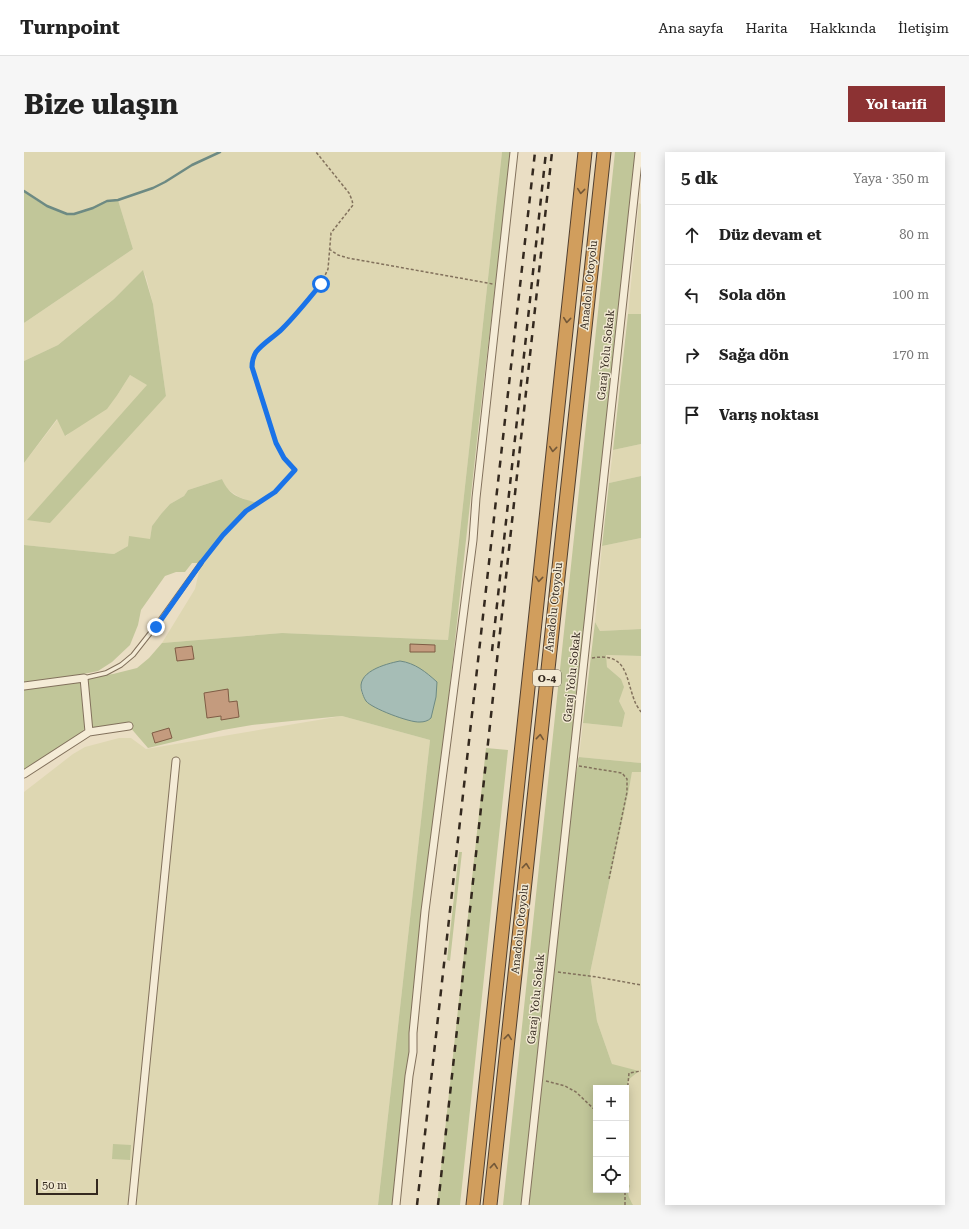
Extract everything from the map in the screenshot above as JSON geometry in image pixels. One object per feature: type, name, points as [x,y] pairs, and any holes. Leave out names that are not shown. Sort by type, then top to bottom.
[{"type":"highway","name":"Anadolu Otoyolu","points":[[473,1205],[585,152]]},
{"type":"highway","name":"Anadolu Otoyolu","points":[[490,1205],[604,152]]},
{"type":"street","points":[[396,1205],[409,1076],[413,1052],[413,1033],[425,911],[472,548],[476,498],[514,152]]},
{"type":"street","name":"Garaj Yolu Sokak","points":[[526,1205],[538,1079],[585,659],[639,152]]},
{"type":"street","points":[[24,686],[84,678],[89,732]]},
{"type":"street","points":[[24,774],[89,732],[129,726]]},
{"type":"street","points":[[132,1205],[176,761]]},
{"type":"lane","points":[[84,678],[106,672],[121,665],[133,655],[156,627],[201,563]]},
{"type":"path","points":[[201,563],[223,535],[246,511],[275,492],[295,470],[284,458],[276,443],[252,367],[252,360],[261,347],[298,313],[321,284],[328,269],[331,232],[353,205],[349,193],[316,152]]},
{"type":"path","points":[[329,249],[338,255],[348,258],[487,282]]},
{"type":"path","points":[[585,659],[602,658],[617,660],[625,668],[635,702],[641,712]]},
{"type":"path","points":[[573,766],[583,766],[622,773],[627,779],[627,792],[609,879]]},
{"type":"path","points":[[551,971],[641,985]]},
{"type":"path","points":[[628,1085],[629,1073],[641,1071]]},
{"type":"path","points":[[538,1079],[565,1086],[576,1092],[593,1107]]},
{"type":"path","points":[[625,1193],[625,1205]]},
{"type":"shaded area","points":[[24,152],[502,152],[448,640],[282,633],[162,643],[195,589],[201,563],[223,535],[246,511],[257,504],[239,497],[227,489],[222,479],[188,490],[184,496],[170,504],[161,514],[152,526],[150,539],[128,546],[114,554],[24,545],[24,463],[58,419],[66,436],[118,394],[130,375],[148,385],[28,519],[166,396],[153,304],[143,271],[114,299],[58,345],[24,361],[24,323],[133,249],[118,200],[107,201],[93,208],[74,214],[67,214],[47,206],[24,191]]},
{"type":"shaded area","points":[[639,203],[641,204],[641,314],[628,314]]},
{"type":"shaded area","points":[[641,444],[641,476],[609,483],[613,450]]},
{"type":"shaded area","points":[[641,538],[641,629],[600,631],[595,622],[602,546]]},
{"type":"shaded area","points":[[605,655],[641,656],[641,763],[579,757],[583,723],[622,727],[625,713],[619,701],[621,679],[607,667]]},
{"type":"shaded area","points":[[342,716],[430,740],[378,1205],[24,1205],[24,792],[73,754],[85,747],[119,738],[131,738],[146,749]]},
{"type":"shaded area","points":[[632,771],[641,772],[641,1205],[627,1205],[627,1193],[629,1193],[628,1080],[612,1064],[597,1021],[590,973]]},
{"type":"green space","points":[[502,152],[511,152],[478,431],[393,1205],[378,1205],[430,740],[342,716],[252,725],[223,730],[148,748],[129,726],[89,732],[84,678],[113,674],[137,668],[149,658],[162,643],[282,633],[448,640]],"holes":[[[375,669],[412,721],[380,709],[363,695],[361,688],[364,679]]]},
{"type":"green space","points":[[615,152],[636,152],[524,1205],[503,1205]]},
{"type":"green space","points":[[24,191],[48,207],[62,213],[69,214],[78,213],[106,201],[118,200],[133,249],[24,323]]},
{"type":"green space","points":[[143,270],[153,304],[166,396],[50,523],[27,520],[147,385],[130,375],[107,409],[65,436],[57,419],[24,463],[24,361],[58,345],[114,299]]},
{"type":"green space","points":[[628,314],[641,314],[641,444],[613,450]]},
{"type":"green space","points":[[641,476],[641,538],[602,546],[609,483]]},
{"type":"green space","points":[[222,479],[228,490],[236,496],[258,503],[234,523],[220,538],[201,563],[192,563],[185,572],[176,572],[165,576],[141,610],[138,625],[130,645],[112,662],[98,671],[24,682],[24,545],[114,554],[128,546],[129,536],[150,539],[152,526],[161,514],[170,504],[184,496],[188,490]]},
{"type":"green space","points":[[595,622],[600,631],[641,629],[641,656],[606,655],[607,667],[621,679],[624,687],[619,701],[625,713],[622,727],[583,723]]},
{"type":"green space","points":[[80,682],[85,726],[83,732],[24,771],[24,690]]},
{"type":"green space","points":[[486,748],[508,750],[460,1205],[437,1205]]},
{"type":"green space","points":[[579,757],[641,763],[641,772],[632,772],[590,973],[597,1021],[612,1064],[639,1071],[628,1080],[628,1085],[593,1085],[593,1193],[628,1193],[633,1205],[529,1205],[575,777]]},
{"type":"green space","points":[[459,852],[462,852],[450,961],[447,960]]},
{"type":"green space","points":[[113,1144],[131,1145],[130,1160],[112,1159]]},
{"type":"water","points":[[400,661],[424,671],[437,682],[436,697],[431,718],[427,721],[415,722],[391,714],[369,704],[364,698],[361,685],[367,674],[387,664]]},
{"type":"building","points":[[410,644],[435,645],[435,652],[410,652]]},
{"type":"building","points":[[192,646],[194,659],[177,661],[175,648]]},
{"type":"building","points":[[228,689],[229,702],[237,701],[239,717],[221,720],[221,716],[207,718],[204,693]]},
{"type":"building","points":[[169,728],[172,738],[155,743],[152,733]]},
{"type":"waterway","points":[[24,191],[47,206],[67,214],[74,214],[93,208],[107,201],[118,200],[153,188],[192,165],[220,152]]},
{"type":"railway","points":[[417,1205],[535,152]]},
{"type":"railway","points":[[492,651],[546,152]]},
{"type":"railway","points":[[438,1205],[552,152]]},
{"type":"route","points":[[156,627],[201,563],[223,535],[246,511],[275,492],[295,470],[284,458],[276,443],[252,367],[252,360],[261,347],[292,320],[321,284]]}]
